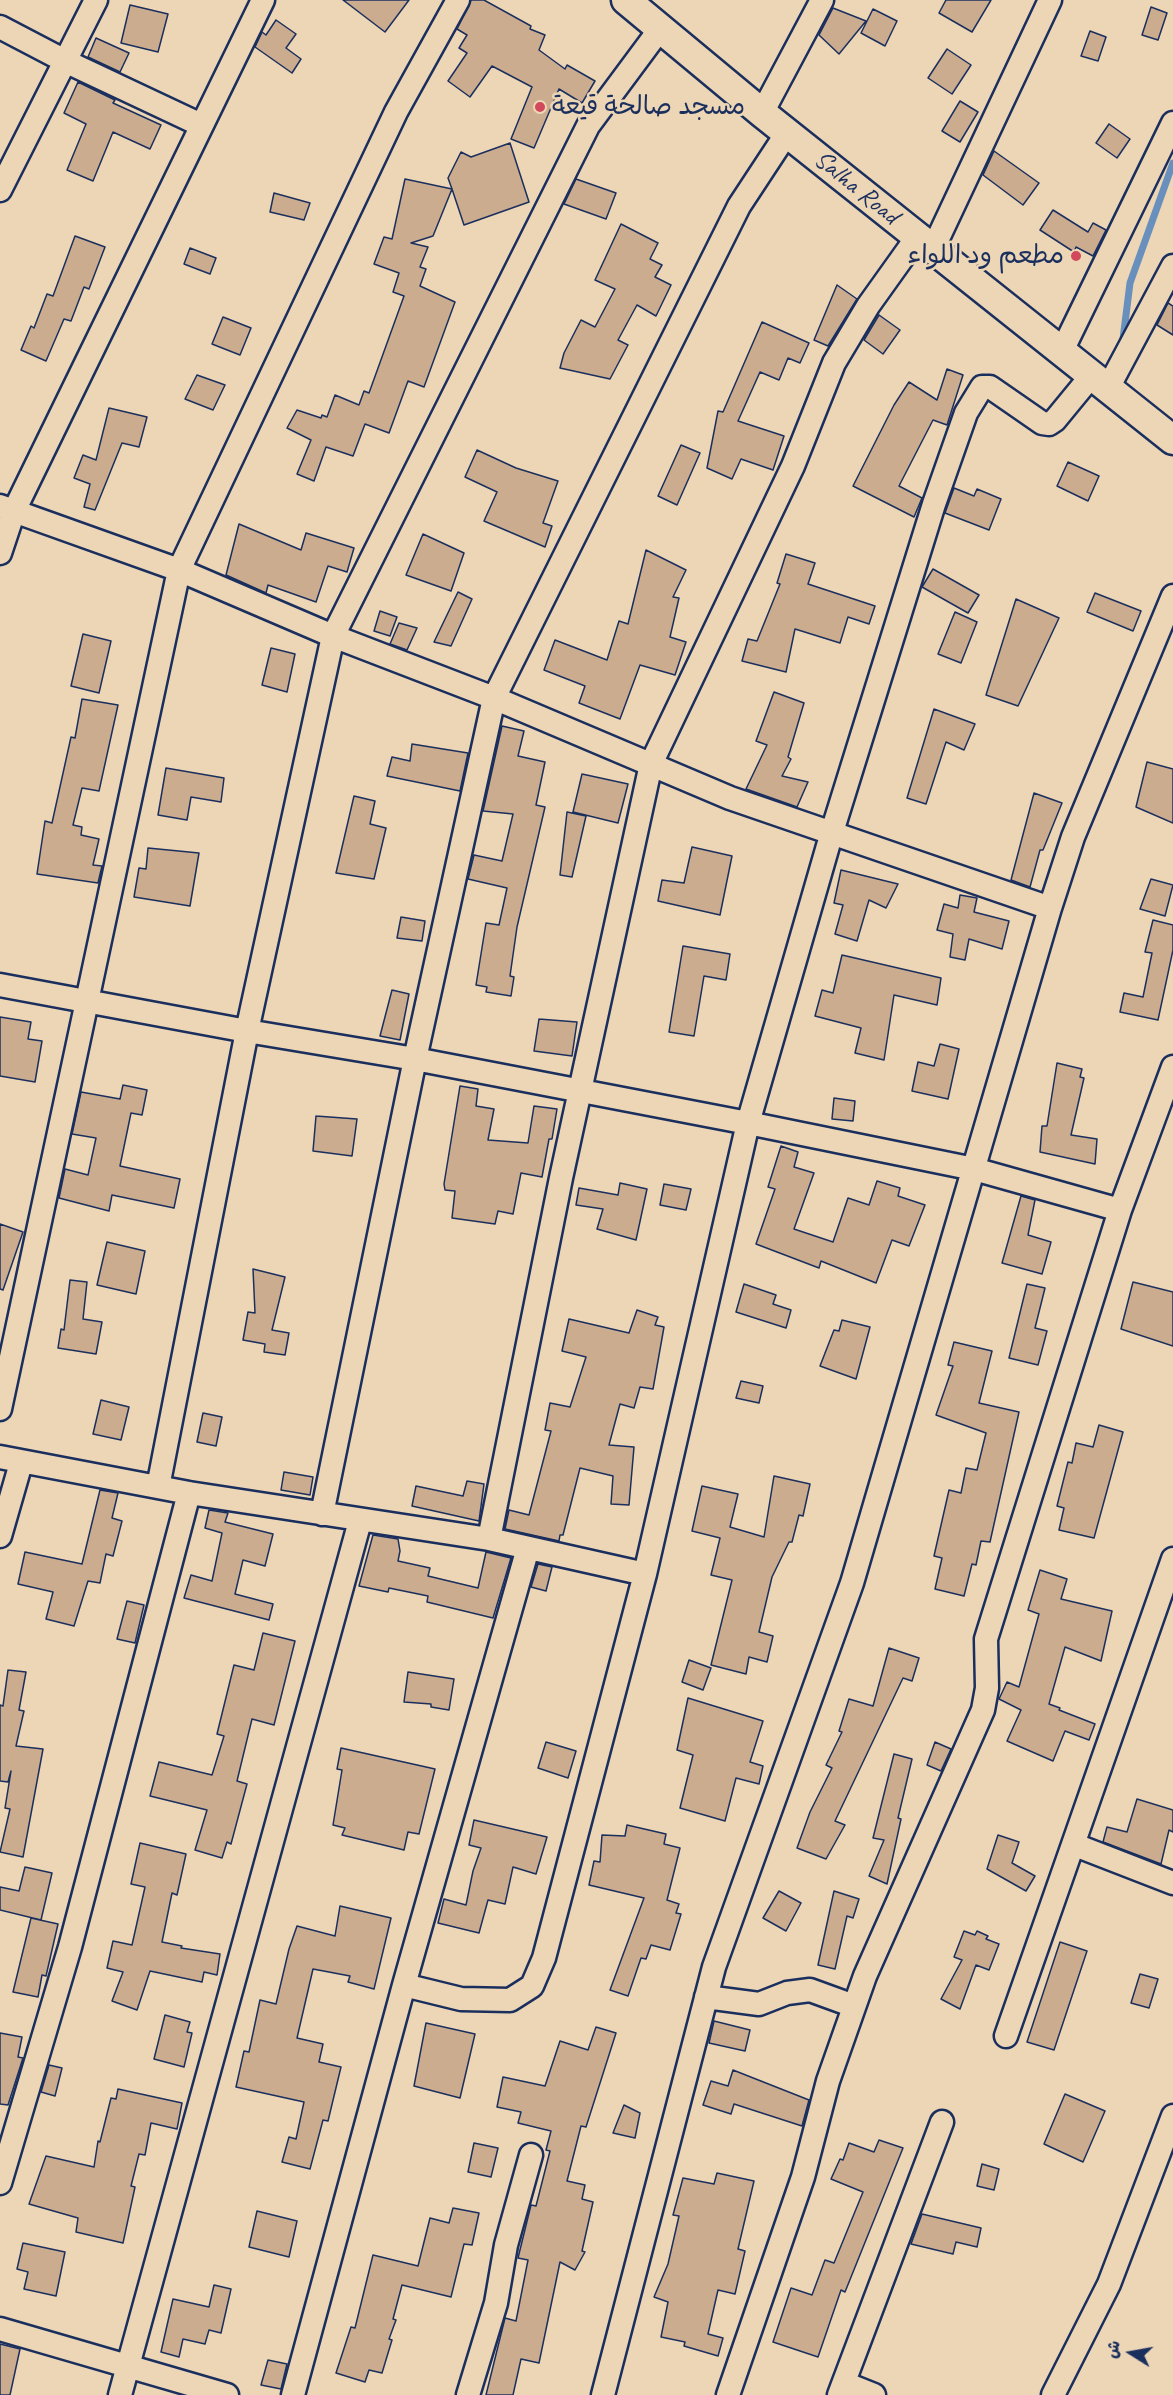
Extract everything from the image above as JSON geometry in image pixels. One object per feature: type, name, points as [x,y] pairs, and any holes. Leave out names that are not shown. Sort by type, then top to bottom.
[{"type":"main road","name":"Salha Road","points":[[628,1],[762,113],[1173,440]]},
{"type":"street","points":[[0,190],[96,0]]},
{"type":"street","points":[[0,554],[7,508],[263,0]]},
{"type":"street","points":[[0,1409],[89,1001],[114,867],[179,570],[396,112],[458,0]]},
{"type":"street","points":[[762,113],[822,0]]},
{"type":"street","points":[[489,1539],[579,1092],[651,764],[793,466],[834,363],[868,306],[925,243],[1050,0]]},
{"type":"street","points":[[0,27],[65,61],[201,125]]},
{"type":"street","points":[[158,1487],[247,1031],[333,636],[588,126],[660,29]]},
{"type":"street","points":[[1062,351],[1173,123]]},
{"type":"street","points":[[322,1514],[415,1059],[494,698],[739,206],[787,133]]},
{"type":"street","points":[[404,1985],[461,1999],[510,2001],[532,1986],[544,1958],[645,1574],[748,1123],[831,832],[934,504],[966,413],[977,392],[982,387],[990,387],[1042,423],[1048,424],[1054,420],[1100,381],[1173,266]]},
{"type":"street","points":[[7,508],[179,570],[333,636],[494,698],[730,798],[1050,908]]},
{"type":"street","points":[[603,2395],[714,1967],[852,1583],[1050,908],[1073,837],[1173,596]]},
{"type":"street","points":[[0,985],[247,1031],[415,1059],[748,1123],[974,1169],[1120,1210]]},
{"type":"street","points":[[728,2395],[803,2177],[828,2082],[854,2006],[887,1923],[983,1710],[987,1688],[986,1639],[1120,1210],[1173,1067]]},
{"type":"street","points":[[0,1536],[10,1460],[189,1493],[489,1539],[645,1574]]},
{"type":"street","points":[[0,2183],[70,1947],[189,1493]]},
{"type":"street","points":[[120,2395],[360,1521]]},
{"type":"street","points":[[293,2395],[404,1985],[528,1548]]},
{"type":"street","points":[[1006,2036],[1075,1845],[1173,1559]]},
{"type":"street","points":[[1075,1845],[1173,1883]]},
{"type":"street","points":[[706,1997],[759,2004],[787,1993],[810,1990],[854,2006]]},
{"type":"street","points":[[1053,2395],[1109,2284],[1173,2116]]},
{"type":"street","points":[[874,2395],[841,2389],[942,2122]]},
{"type":"street","points":[[468,2395],[496,2303],[506,2245],[531,2156]]},
{"type":"street","points":[[0,2329],[227,2395]]},
{"type":"building","points":[[343,0],[409,0],[385,32]]},
{"type":"building","points":[[471,0],[484,0],[531,26],[530,29],[545,35],[539,50],[565,69],[567,65],[595,81],[582,103],[559,89],[534,148],[511,139],[532,87],[492,66],[470,97],[448,81],[467,53],[459,48],[467,35],[457,29]]},
{"type":"building","points":[[946,0],[991,0],[972,32],[939,13]]},
{"type":"building","points":[[130,5],[168,14],[158,52],[121,43]]},
{"type":"building","points":[[1151,7],[1167,13],[1158,40],[1142,35]]},
{"type":"building","points":[[833,8],[866,21],[839,54],[819,35]]},
{"type":"building","points":[[873,9],[897,21],[885,46],[861,33]]},
{"type":"building","points":[[276,20],[296,34],[286,48],[301,59],[292,73],[255,47],[262,32],[266,35]]},
{"type":"building","points":[[1090,31],[1106,37],[1098,61],[1081,56]]},
{"type":"building","points":[[96,38],[129,53],[120,72],[88,57]]},
{"type":"building","points":[[947,49],[971,65],[952,94],[928,78]]},
{"type":"building","points":[[78,82],[115,100],[113,103],[161,125],[150,149],[113,132],[93,181],[67,170],[86,124],[64,113]]},
{"type":"building","points":[[960,101],[978,112],[960,142],[942,131]]},
{"type":"building","points":[[1109,124],[1130,139],[1117,158],[1096,143]]},
{"type":"building","points":[[510,143],[529,202],[464,225],[448,178],[461,152],[471,157]]},
{"type":"building","points":[[994,151],[1039,183],[1023,205],[983,175]]},
{"type":"building","points":[[405,179],[452,189],[433,236],[411,243],[428,247],[420,267],[426,269],[420,286],[455,302],[424,387],[408,381],[389,433],[365,424],[353,456],[326,447],[314,481],[297,474],[311,440],[287,428],[297,410],[321,418],[322,415],[327,417],[335,395],[359,405],[364,391],[369,393],[404,296],[393,292],[399,273],[374,264],[384,237],[392,239]]},
{"type":"building","points":[[576,179],[616,193],[606,219],[564,204]]},
{"type":"building","points":[[274,193],[310,203],[304,220],[270,212]]},
{"type":"building","points":[[1053,210],[1088,232],[1093,223],[1106,230],[1093,256],[1076,247],[1074,252],[1040,230]]},
{"type":"building","points":[[621,224],[658,243],[650,259],[662,265],[655,277],[671,285],[656,316],[637,305],[618,340],[628,345],[610,379],[560,368],[564,353],[581,320],[595,327],[615,289],[595,280]]},
{"type":"building","points":[[75,236],[105,247],[89,289],[84,287],[71,321],[64,319],[46,361],[21,350],[31,326],[34,328],[47,294],[53,296]]},
{"type":"building","points":[[190,248],[216,258],[210,274],[184,264]]},
{"type":"building","points":[[837,285],[857,299],[828,346],[814,340]]},
{"type":"building","points":[[1168,303],[1173,306],[1173,335],[1157,325]]},
{"type":"building","points":[[879,315],[900,330],[883,354],[864,340]]},
{"type":"building","points":[[223,317],[251,328],[240,355],[212,344]]},
{"type":"building","points":[[762,322],[809,343],[800,363],[788,358],[779,380],[760,372],[738,421],[784,436],[773,470],[741,459],[732,479],[707,468],[718,411],[723,412]]},
{"type":"building","points":[[947,369],[963,375],[947,425],[933,420],[899,486],[922,498],[914,517],[853,486],[894,405],[909,382],[937,400]]},
{"type":"building","points":[[197,375],[225,385],[213,410],[185,399]]},
{"type":"building","points":[[109,408],[147,417],[139,447],[122,443],[95,510],[84,507],[90,484],[74,478],[83,455],[96,460]]},
{"type":"building","points":[[681,445],[700,453],[677,505],[658,496]]},
{"type":"building","points":[[477,450],[516,468],[558,481],[543,523],[552,526],[545,547],[484,521],[497,492],[465,477]]},
{"type":"building","points":[[1068,462],[1099,476],[1088,501],[1057,486]]},
{"type":"building","points":[[954,488],[974,496],[977,489],[1001,499],[989,530],[945,513]]},
{"type":"building","points":[[239,524],[301,550],[306,533],[354,548],[347,572],[328,566],[316,602],[268,585],[266,593],[226,575]]},
{"type":"building","points":[[423,534],[464,553],[451,591],[406,575]]},
{"type":"building","points":[[646,550],[686,570],[673,597],[679,598],[670,637],[686,642],[675,675],[640,665],[620,719],[579,703],[585,686],[544,670],[555,640],[607,660],[619,621],[628,624]]},
{"type":"building","points":[[786,554],[815,563],[808,584],[875,606],[869,624],[848,617],[840,643],[795,629],[786,672],[742,661],[748,639],[757,641],[780,584],[777,583]]},
{"type":"building","points":[[933,569],[979,595],[968,613],[922,587]]},
{"type":"building","points":[[458,592],[472,599],[451,646],[434,642]]},
{"type":"building","points":[[1095,593],[1141,611],[1133,631],[1087,612]]},
{"type":"building","points":[[1016,599],[1059,618],[1018,706],[986,695]]},
{"type":"building","points":[[380,611],[397,617],[390,636],[374,631]]},
{"type":"building","points":[[955,612],[977,622],[961,663],[938,654]]},
{"type":"building","points":[[399,623],[417,628],[407,650],[390,644]]},
{"type":"building","points":[[83,634],[111,641],[99,693],[71,686]]},
{"type":"building","points":[[271,648],[295,654],[287,692],[262,685]]},
{"type":"building","points":[[774,692],[804,703],[788,757],[791,759],[782,776],[808,782],[797,807],[746,789],[767,745],[756,741]]},
{"type":"building","points":[[82,699],[118,705],[99,791],[82,788],[73,825],[82,827],[81,835],[99,839],[93,865],[102,866],[98,883],[37,874],[45,821],[52,823],[71,737],[75,738]]},
{"type":"building","points":[[934,709],[975,724],[964,750],[946,742],[926,804],[907,798]]},
{"type":"building","points":[[502,726],[524,731],[518,756],[545,762],[536,805],[545,807],[517,927],[510,976],[514,977],[511,996],[486,992],[487,987],[476,985],[486,923],[499,925],[507,888],[468,879],[474,855],[502,861],[513,814],[483,811]]},
{"type":"building","points":[[412,744],[468,753],[460,791],[387,776],[392,757],[410,761]]},
{"type":"building","points":[[1147,762],[1173,769],[1173,823],[1136,807]]},
{"type":"building","points":[[166,768],[224,778],[221,802],[191,797],[187,820],[158,815]]},
{"type":"building","points":[[582,774],[628,784],[618,823],[573,812]]},
{"type":"building","points":[[1034,793],[1062,803],[1043,850],[1040,850],[1030,887],[1011,880]]},
{"type":"building","points":[[354,796],[375,801],[370,824],[386,828],[374,879],[336,873]]},
{"type":"building","points":[[567,812],[586,816],[572,877],[560,875]]},
{"type":"building","points":[[692,847],[732,856],[720,915],[658,901],[662,880],[684,883]]},
{"type":"building","points":[[148,848],[199,853],[190,906],[134,897],[139,868],[146,869]]},
{"type":"building","points":[[841,870],[898,884],[886,908],[869,900],[857,941],[835,934],[843,905],[834,903]]},
{"type":"building","points":[[1151,879],[1173,885],[1165,916],[1140,909]]},
{"type":"building","points":[[960,895],[977,898],[974,912],[1009,921],[1002,949],[969,939],[965,960],[950,957],[953,934],[937,930],[944,904],[958,908]]},
{"type":"building","points":[[401,917],[425,921],[422,941],[397,938]]},
{"type":"building","points":[[1153,920],[1173,925],[1173,950],[1158,1020],[1120,1012],[1124,993],[1143,997],[1152,953],[1145,952]]},
{"type":"building","points":[[683,946],[730,954],[726,980],[704,976],[694,1036],[669,1032]]},
{"type":"building","points":[[842,955],[941,978],[937,1005],[894,995],[884,1060],[855,1053],[861,1028],[815,1016],[822,990],[833,993]]},
{"type":"building","points":[[392,990],[409,994],[400,1040],[380,1036]]},
{"type":"building","points":[[0,1017],[31,1022],[28,1039],[42,1041],[35,1082],[0,1076]]},
{"type":"building","points":[[539,1019],[577,1022],[572,1056],[534,1051]]},
{"type":"building","points":[[940,1044],[959,1049],[948,1099],[912,1091],[918,1062],[934,1066]]},
{"type":"building","points":[[1057,1063],[1082,1069],[1080,1077],[1084,1078],[1071,1135],[1097,1139],[1095,1164],[1040,1152],[1042,1126],[1047,1126]]},
{"type":"building","points":[[123,1085],[147,1090],[142,1115],[131,1113],[120,1166],[180,1179],[174,1208],[112,1195],[109,1211],[59,1198],[65,1169],[88,1175],[96,1138],[72,1134],[81,1092],[120,1099]]},
{"type":"building","points":[[460,1086],[478,1089],[476,1106],[494,1109],[488,1140],[528,1143],[534,1106],[557,1109],[542,1177],[521,1173],[513,1214],[498,1211],[495,1224],[452,1218],[455,1191],[445,1190],[444,1184]]},
{"type":"building","points":[[834,1098],[855,1101],[853,1121],[832,1119]]},
{"type":"building","points":[[316,1116],[357,1119],[352,1156],[313,1151]]},
{"type":"building","points":[[781,1146],[798,1152],[794,1167],[814,1173],[794,1229],[833,1242],[848,1198],[869,1205],[877,1181],[900,1188],[898,1196],[925,1205],[909,1246],[892,1240],[876,1283],[821,1261],[819,1268],[756,1244],[775,1189],[768,1187]]},
{"type":"building","points":[[620,1183],[647,1189],[636,1240],[597,1229],[603,1209],[576,1205],[579,1188],[618,1195]]},
{"type":"building","points":[[664,1184],[691,1189],[686,1210],[660,1205]]},
{"type":"building","points":[[1021,1196],[1035,1200],[1028,1235],[1051,1242],[1042,1274],[1002,1263]]},
{"type":"building","points":[[0,1224],[23,1232],[3,1290],[0,1289]]},
{"type":"building","points":[[107,1242],[145,1251],[136,1294],[97,1285]]},
{"type":"building","points":[[253,1269],[285,1277],[272,1330],[289,1333],[285,1355],[264,1352],[265,1344],[243,1340],[248,1312],[255,1313]]},
{"type":"building","points":[[70,1280],[87,1282],[83,1319],[102,1322],[96,1354],[58,1348],[61,1329],[64,1330]]},
{"type":"building","points":[[1133,1282],[1173,1292],[1173,1346],[1121,1329]]},
{"type":"building","points":[[744,1284],[776,1295],[773,1304],[791,1310],[786,1328],[736,1312]]},
{"type":"building","points":[[1027,1284],[1045,1288],[1035,1328],[1047,1331],[1038,1365],[1009,1358]]},
{"type":"building","points":[[637,1310],[658,1317],[655,1325],[664,1327],[653,1389],[640,1387],[634,1408],[620,1404],[609,1445],[634,1447],[629,1505],[611,1504],[613,1476],[580,1468],[563,1535],[560,1535],[559,1541],[505,1529],[509,1510],[529,1515],[551,1431],[545,1430],[550,1403],[570,1407],[586,1357],[562,1351],[569,1319],[629,1333]]},
{"type":"building","points":[[842,1320],[870,1327],[856,1379],[820,1366],[834,1330],[839,1331]]},
{"type":"building","points":[[954,1342],[992,1351],[979,1403],[1019,1412],[990,1542],[981,1541],[976,1565],[972,1564],[964,1596],[935,1589],[942,1558],[934,1556],[949,1490],[961,1493],[966,1468],[977,1470],[986,1433],[936,1415],[953,1366],[948,1365]]},
{"type":"building","points":[[741,1381],[763,1386],[759,1403],[736,1398]]},
{"type":"building","points":[[101,1400],[129,1407],[121,1440],[93,1434]]},
{"type":"building","points":[[203,1413],[222,1417],[216,1446],[197,1442]]},
{"type":"building","points":[[1099,1425],[1123,1432],[1094,1538],[1059,1530],[1064,1508],[1057,1506],[1068,1462],[1072,1463],[1076,1443],[1093,1447]]},
{"type":"building","points":[[284,1472],[313,1477],[310,1495],[281,1490]]},
{"type":"building","points":[[774,1476],[810,1484],[803,1516],[799,1515],[792,1542],[789,1542],[772,1577],[759,1632],[773,1636],[767,1662],[749,1657],[746,1674],[711,1665],[732,1580],[711,1575],[720,1538],[692,1531],[702,1486],[738,1494],[730,1527],[764,1537]]},
{"type":"building","points":[[467,1481],[484,1484],[479,1521],[412,1506],[416,1486],[463,1496]]},
{"type":"building","points":[[100,1490],[118,1493],[112,1518],[122,1521],[113,1556],[106,1554],[100,1583],[88,1581],[74,1626],[46,1619],[53,1592],[18,1584],[25,1552],[82,1564]]},
{"type":"building","points":[[209,1510],[228,1513],[225,1522],[273,1534],[265,1566],[243,1560],[235,1594],[273,1604],[269,1620],[184,1598],[191,1575],[212,1581],[222,1533],[205,1528]]},
{"type":"building","points":[[373,1535],[398,1539],[400,1551],[398,1561],[430,1568],[428,1576],[478,1588],[486,1552],[511,1558],[493,1618],[427,1602],[428,1596],[389,1588],[388,1592],[359,1586]]},
{"type":"building","points":[[538,1564],[552,1567],[546,1591],[531,1587]]},
{"type":"building","points":[[1040,1570],[1067,1579],[1061,1599],[1112,1611],[1101,1661],[1065,1647],[1049,1704],[1095,1724],[1089,1740],[1065,1731],[1053,1761],[1007,1741],[1021,1710],[999,1699],[1007,1682],[1019,1687],[1039,1614],[1028,1610]]},
{"type":"building","points":[[127,1601],[144,1605],[135,1643],[117,1639]]},
{"type":"building","points":[[263,1633],[295,1641],[274,1725],[252,1719],[237,1781],[247,1784],[231,1844],[227,1842],[222,1858],[195,1850],[207,1810],[150,1796],[159,1762],[212,1775],[224,1736],[217,1734],[234,1665],[254,1670]]},
{"type":"building","points":[[889,1648],[919,1658],[912,1681],[903,1678],[835,1821],[845,1825],[826,1859],[797,1848],[810,1812],[832,1768],[826,1765],[842,1732],[839,1731],[849,1699],[873,1706]]},
{"type":"building","points":[[689,1660],[711,1668],[703,1690],[682,1682]]},
{"type":"building","points":[[8,1670],[26,1672],[19,1710],[24,1711],[16,1746],[43,1749],[23,1857],[0,1852],[10,1809],[5,1808],[11,1771],[8,1782],[0,1781],[0,1705],[3,1706]]},
{"type":"building","points":[[408,1672],[454,1679],[449,1710],[431,1707],[431,1704],[404,1702]]},
{"type":"building","points":[[688,1698],[763,1721],[750,1762],[763,1766],[759,1784],[736,1778],[725,1821],[680,1808],[693,1755],[677,1750]]},
{"type":"building","points":[[546,1742],[576,1751],[568,1778],[538,1768]]},
{"type":"building","points":[[935,1742],[951,1749],[941,1771],[927,1765]]},
{"type":"building","points":[[341,1748],[435,1769],[419,1834],[408,1832],[404,1850],[342,1835],[345,1828],[333,1825],[342,1770],[337,1769]]},
{"type":"building","points":[[894,1754],[912,1759],[898,1818],[901,1819],[887,1884],[869,1876],[884,1840],[873,1838]]},
{"type":"building","points":[[1137,1799],[1173,1810],[1173,1832],[1169,1830],[1161,1864],[1103,1842],[1107,1827],[1127,1832]]},
{"type":"building","points":[[474,1820],[547,1837],[536,1874],[513,1867],[505,1904],[488,1900],[479,1933],[438,1923],[444,1899],[466,1905],[473,1871],[481,1848],[469,1845]]},
{"type":"building","points":[[627,1825],[666,1834],[664,1844],[680,1848],[667,1900],[679,1904],[676,1913],[681,1914],[670,1950],[651,1945],[646,1959],[641,1958],[628,1996],[610,1990],[644,1898],[589,1885],[594,1861],[600,1862],[602,1835],[625,1836]]},
{"type":"building","points":[[998,1835],[1019,1842],[1012,1863],[1035,1876],[1026,1891],[987,1869]]},
{"type":"building","points":[[140,1843],[186,1854],[177,1895],[172,1893],[162,1942],[182,1946],[181,1948],[220,1954],[217,1975],[204,1972],[202,1982],[150,1971],[137,2010],[112,2001],[123,1972],[107,1968],[113,1941],[132,1945],[145,1887],[131,1884]]},
{"type":"building","points":[[25,1867],[52,1873],[41,1920],[0,1910],[0,1887],[19,1891]]},
{"type":"building","points":[[779,1891],[801,1903],[786,1931],[763,1918]]},
{"type":"building","points":[[834,1891],[859,1899],[853,1918],[847,1916],[835,1969],[818,1965]]},
{"type":"building","points":[[340,1906],[391,1918],[374,1989],[348,1982],[350,1976],[313,1969],[297,2038],[323,2044],[319,2062],[341,2067],[328,2121],[323,2120],[310,2169],[282,2162],[289,2137],[296,2139],[304,2102],[236,2087],[244,2051],[249,2052],[260,2000],[276,2004],[297,1926],[335,1936]]},
{"type":"building","points":[[31,1918],[58,1924],[46,1976],[42,1975],[38,1997],[13,1992]]},
{"type":"building","points":[[964,1931],[975,1935],[977,1931],[988,1936],[986,1939],[999,1944],[989,1970],[976,1965],[960,2009],[941,1999],[962,1960],[954,1957]]},
{"type":"building","points":[[1060,1942],[1087,1951],[1054,2050],[1027,2042]]},
{"type":"building","points":[[1140,1974],[1158,1979],[1149,2008],[1131,2003]]},
{"type":"building","points":[[165,2015],[190,2022],[187,2032],[192,2033],[184,2067],[154,2059]]},
{"type":"building","points":[[714,2021],[750,2030],[745,2051],[709,2043]]},
{"type":"building","points":[[426,2023],[475,2034],[460,2098],[414,2086]]},
{"type":"building","points":[[596,2027],[616,2033],[586,2127],[581,2126],[567,2181],[585,2185],[582,2199],[593,2202],[582,2251],[585,2252],[575,2270],[560,2262],[539,2363],[521,2359],[513,2395],[486,2395],[505,2318],[516,2321],[528,2260],[518,2258],[531,2205],[536,2206],[550,2151],[546,2150],[551,2131],[518,2123],[521,2112],[497,2107],[503,2077],[545,2086],[560,2041],[588,2050]]},
{"type":"building","points":[[0,2033],[22,2037],[18,2057],[23,2058],[8,2105],[0,2104]]},
{"type":"building","points":[[49,2065],[62,2068],[55,2096],[41,2092]]},
{"type":"building","points":[[733,2070],[809,2100],[802,2126],[734,2104],[731,2114],[703,2105],[711,2081],[728,2086]]},
{"type":"building","points":[[118,2089],[182,2103],[177,2129],[151,2123],[145,2155],[139,2154],[131,2186],[135,2187],[123,2243],[76,2232],[78,2218],[29,2204],[46,2156],[94,2167],[98,2141],[100,2142],[111,2098],[116,2099]]},
{"type":"building","points":[[1065,2094],[1105,2111],[1083,2162],[1044,2144]]},
{"type":"building","points":[[624,2105],[640,2113],[635,2138],[613,2133]]},
{"type":"building","points":[[879,2140],[903,2148],[845,2292],[841,2290],[818,2357],[773,2342],[791,2288],[812,2295],[825,2260],[834,2263],[863,2192],[831,2179],[840,2159],[843,2160],[849,2143],[874,2152]]},
{"type":"building","points":[[474,2143],[498,2148],[491,2177],[468,2172]]},
{"type":"building","points":[[982,2164],[999,2169],[994,2190],[977,2186]]},
{"type":"building","points":[[717,2173],[754,2181],[738,2249],[745,2251],[735,2294],[718,2290],[708,2334],[723,2338],[718,2356],[684,2346],[685,2342],[661,2337],[668,2302],[654,2297],[668,2264],[679,2216],[673,2215],[683,2178],[714,2184]]},
{"type":"building","points":[[453,2208],[479,2213],[472,2245],[464,2244],[451,2297],[402,2285],[393,2319],[396,2320],[389,2339],[392,2340],[382,2373],[369,2370],[365,2382],[336,2373],[351,2327],[355,2328],[373,2255],[418,2266],[430,2218],[449,2223]]},
{"type":"building","points":[[257,2211],[297,2221],[289,2257],[249,2247]]},
{"type":"building","points":[[922,2214],[981,2228],[977,2247],[956,2242],[953,2254],[911,2244]]},
{"type":"building","points":[[23,2243],[65,2252],[56,2296],[24,2289],[28,2272],[17,2269]]},
{"type":"building","points":[[214,2285],[231,2289],[221,2333],[209,2330],[205,2344],[183,2339],[179,2357],[161,2352],[173,2299],[209,2307]]},
{"type":"building","points":[[0,2344],[20,2349],[10,2395],[0,2395]]},
{"type":"building","points":[[268,2360],[287,2364],[281,2389],[261,2385]]},
{"type":"waterway","points":[[1123,339],[1130,283],[1173,163]]},
{"type":"place","name":"مسجد صالحة قيعة","points":[[540,107]]},
{"type":"place","name":"مطعم ود اللواء","points":[[1076,256]]}]
